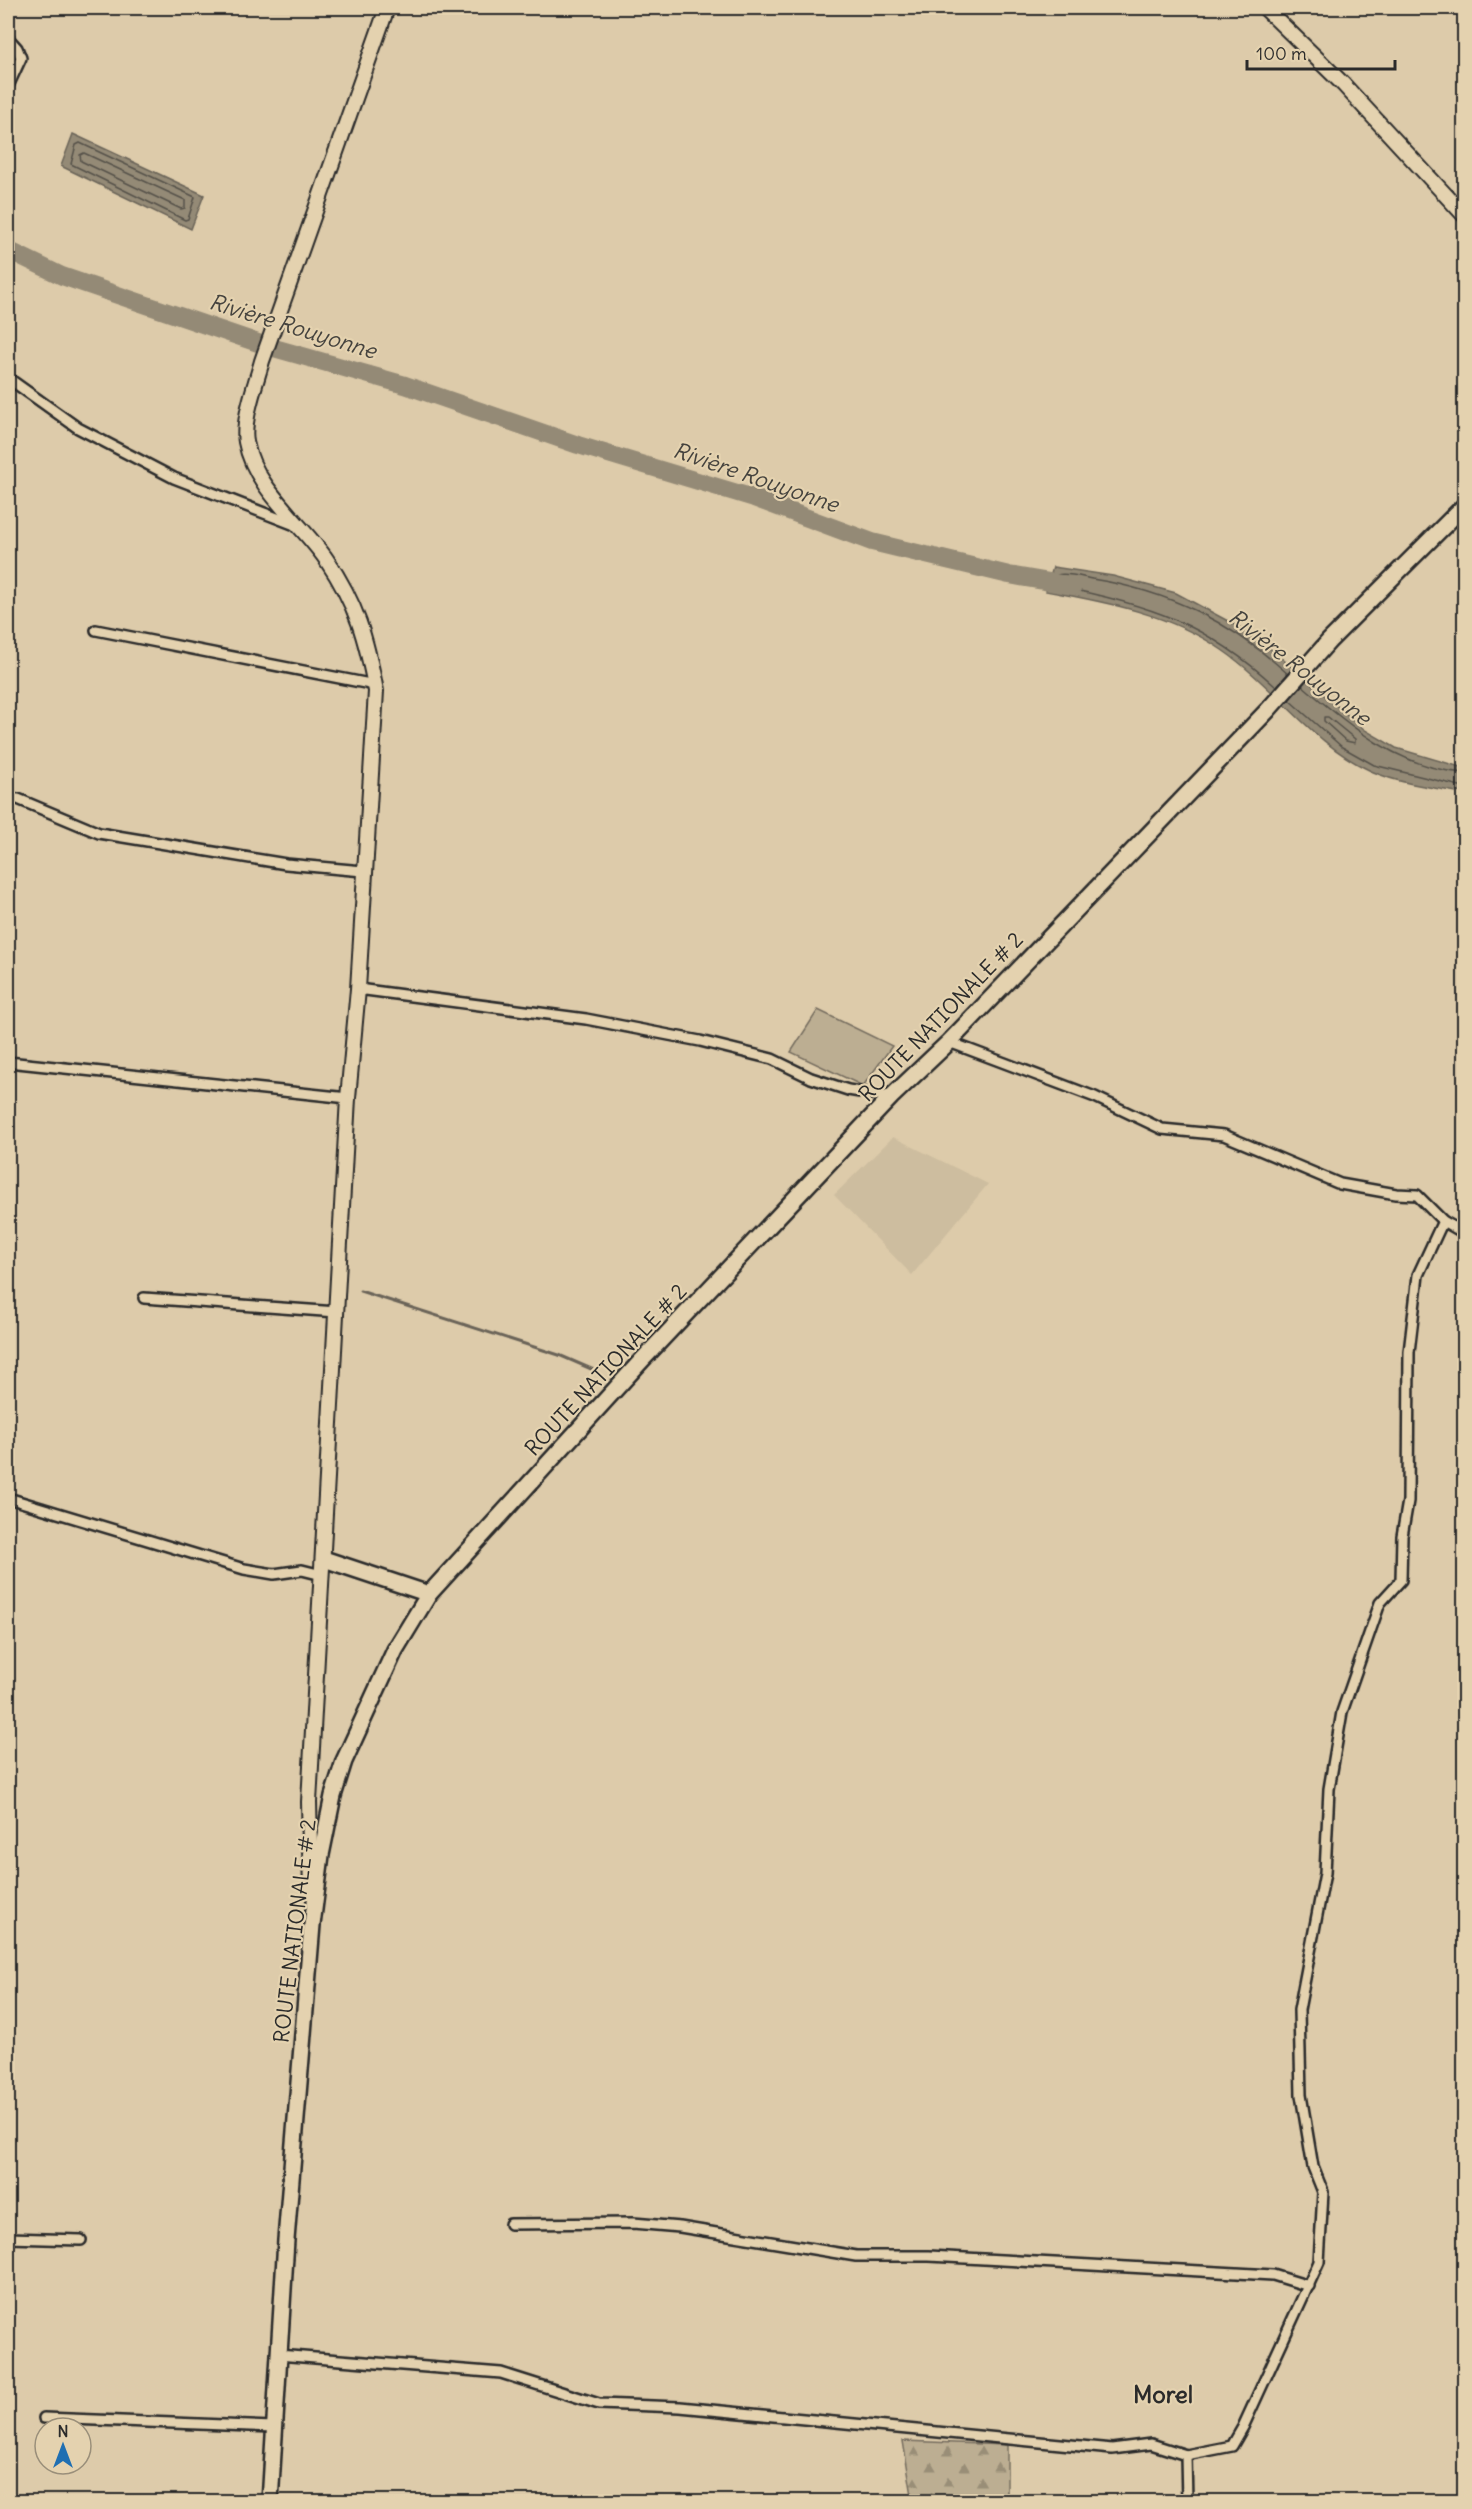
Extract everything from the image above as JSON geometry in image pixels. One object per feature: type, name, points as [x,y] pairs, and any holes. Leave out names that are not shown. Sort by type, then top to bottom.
[{"type":"main road","points":[[312,1925],[309,1802],[348,1098],[358,989],[375,685],[367,643],[352,600],[324,557],[297,525],[253,464],[245,441],[249,410],[262,361],[387,8]]},
{"type":"main road","points":[[1265,8],[1344,84],[1464,215]]},
{"type":"main road","name":"ROUTE NATIONALE # 2","points":[[270,2502],[278,2355],[312,1925],[321,1855],[333,1796],[344,1761],[395,1650],[429,1594],[552,1457],[891,1097],[950,1042],[1307,669],[1329,641],[1464,506]]},
{"type":"main road","points":[[324,1559],[429,1594]]},
{"type":"street","points":[[8,38],[20,52],[21,58],[8,86]]},
{"type":"street","points":[[8,378],[78,428],[163,472],[297,525]]},
{"type":"street","points":[[96,630],[375,685]]},
{"type":"street","points":[[8,798],[99,833],[286,864],[363,872]]},
{"type":"street","points":[[358,989],[586,1019],[700,1041],[772,1059],[811,1078],[848,1090],[891,1097]]},
{"type":"street","points":[[950,1042],[1095,1097],[1162,1129],[1224,1135],[1340,1184],[1417,1195],[1443,1221],[1464,1233]]},
{"type":"street","points":[[8,1062],[348,1098]]},
{"type":"street","points":[[278,2355],[501,2373],[598,2404],[680,2407],[1112,2449],[1151,2444],[1186,2455],[1232,2446],[1244,2427],[1319,2262],[1323,2192],[1313,2167],[1301,2095],[1299,2010],[1325,1873],[1329,1789],[1342,1712],[1380,1603],[1401,1580],[1402,1536],[1408,1501],[1409,1352],[1415,1321],[1418,1275],[1443,1221]]},
{"type":"street","points":[[144,1298],[337,1312]]},
{"type":"street","points":[[8,1498],[244,1569],[274,1574],[302,1570],[322,1575]]},
{"type":"street","points":[[510,2224],[633,2223],[680,2227],[856,2256],[929,2256],[1273,2276],[1309,2286]]},
{"type":"street","points":[[8,2238],[81,2240]]},
{"type":"street","points":[[93,2420],[274,2427]]},
{"type":"street","points":[[1186,2455],[1187,2502]]},
{"type":"shaded area","points":[[893,1137],[988,1184],[912,1275],[834,1195]]},
{"type":"green space","points":[[818,1010],[892,1046],[863,1086],[791,1052]]},
{"type":"green space","points":[[903,2441],[1007,2445],[1007,2501],[913,2501]]},
{"type":"water","points":[[73,134],[204,195],[191,229],[61,166]]},
{"type":"water","points":[[1053,567],[1113,576],[1176,593],[1239,627],[1272,650],[1365,730],[1396,748],[1464,768],[1464,793],[1394,779],[1350,760],[1330,746],[1241,664],[1202,638],[1181,627],[1137,611],[1046,591]]},
{"type":"waterway","name":"Rivière Rouyonne","points":[[8,250],[62,276],[267,346],[405,385],[578,445],[754,498],[872,542],[1009,575],[1073,586]]},
{"type":"waterway","points":[[360,1291],[559,1355],[596,1371]]},
{"type":"district","name":"Morel","points":[[1163,2395]]}]
